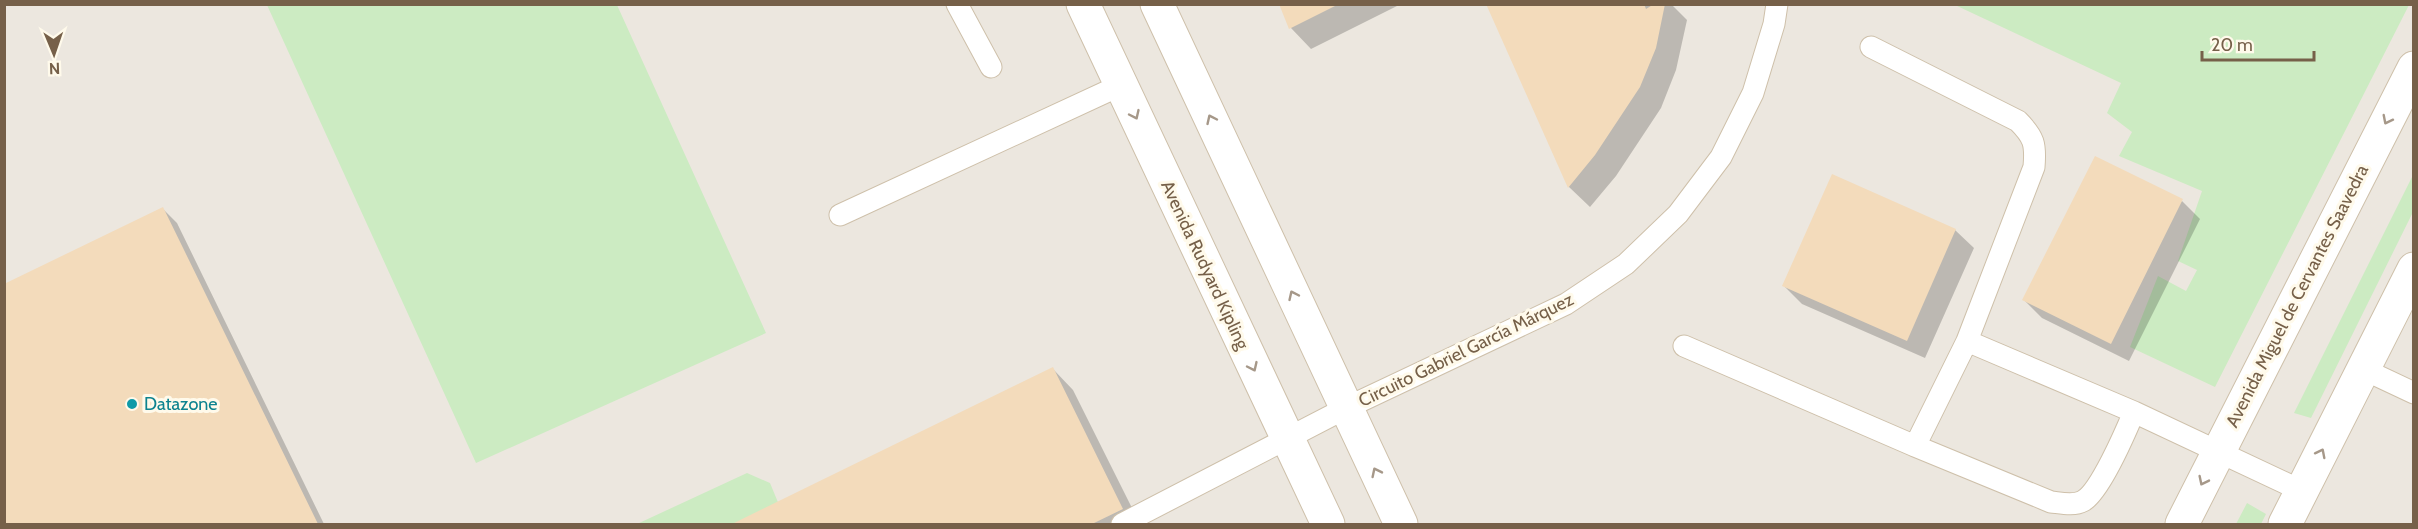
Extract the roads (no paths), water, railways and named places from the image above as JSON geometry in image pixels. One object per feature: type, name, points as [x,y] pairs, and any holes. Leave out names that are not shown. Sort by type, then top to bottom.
[{"type":"street","name":"Avenida Rudyard Kipling","points":[[1083,4],[1328,525]]},
{"type":"street","points":[[1157,4],[1401,525]]},
{"type":"street","name":"Avenida Miguel de Cervantes Saavedra","points":[[2182,525],[2414,68]]},
{"type":"street","points":[[2285,525],[2414,269]]},
{"type":"lane","points":[[957,4],[992,67]]},
{"type":"lane","name":"Circuito Gabriel García Márquez","points":[[1122,525],[1346,408],[1566,304],[1626,264],[1678,214],[1721,157],[1753,93],[1774,24],[1777,4]]},
{"type":"lane","points":[[1871,47],[2018,121],[2032,135],[2036,153],[2034,167],[1967,341],[1915,446]]},
{"type":"lane","points":[[840,215],[1121,85]]},
{"type":"lane","points":[[1967,341],[2134,412],[2302,491]]},
{"type":"lane","points":[[1684,346],[2051,502],[2068,504],[2083,501],[2096,488],[2134,412]]},
{"type":"lane","points":[[2363,369],[2414,393]]},
{"type":"place","name":"Datazone","points":[[132,404]]}]
